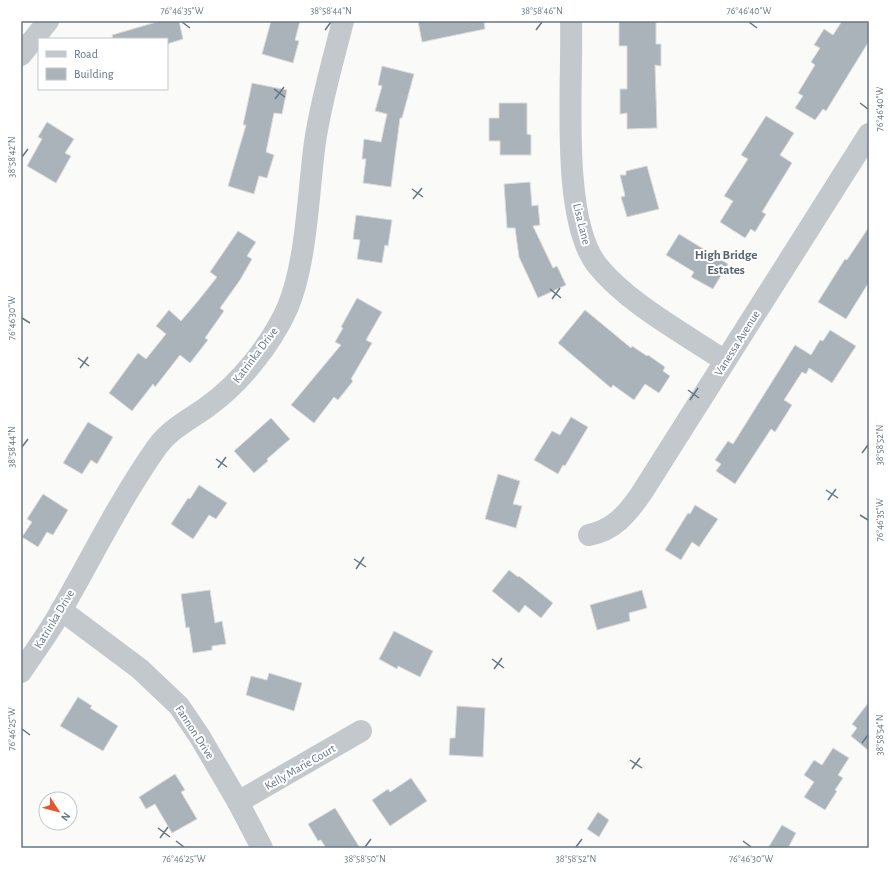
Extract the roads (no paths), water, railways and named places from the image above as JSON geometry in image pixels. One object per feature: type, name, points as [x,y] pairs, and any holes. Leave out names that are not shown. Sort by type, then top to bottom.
[{"type":"street","points":[[21,55],[48,21]]},
{"type":"street","name":"Katrinka Drive","points":[[21,672],[62,610],[82,571],[158,446],[175,428],[207,407],[239,379],[269,339],[287,309],[292,296],[302,252],[321,108],[343,21]]},
{"type":"street","name":"Lisa Lane","points":[[571,21],[572,175],[577,211],[586,246],[596,264],[614,283],[653,313],[725,361]]},
{"type":"street","name":"Vanessa Avenue","points":[[589,535],[607,530],[623,518],[632,507],[869,134]]},
{"type":"street","name":"Fannon Drive","points":[[62,610],[140,669],[175,702],[196,730],[238,802],[262,848]]},
{"type":"street","name":"Kelly Marie Court","points":[[238,802],[361,731]]},
{"type":"district","name":"High Bridge Estates","points":[[726,262]]}]
